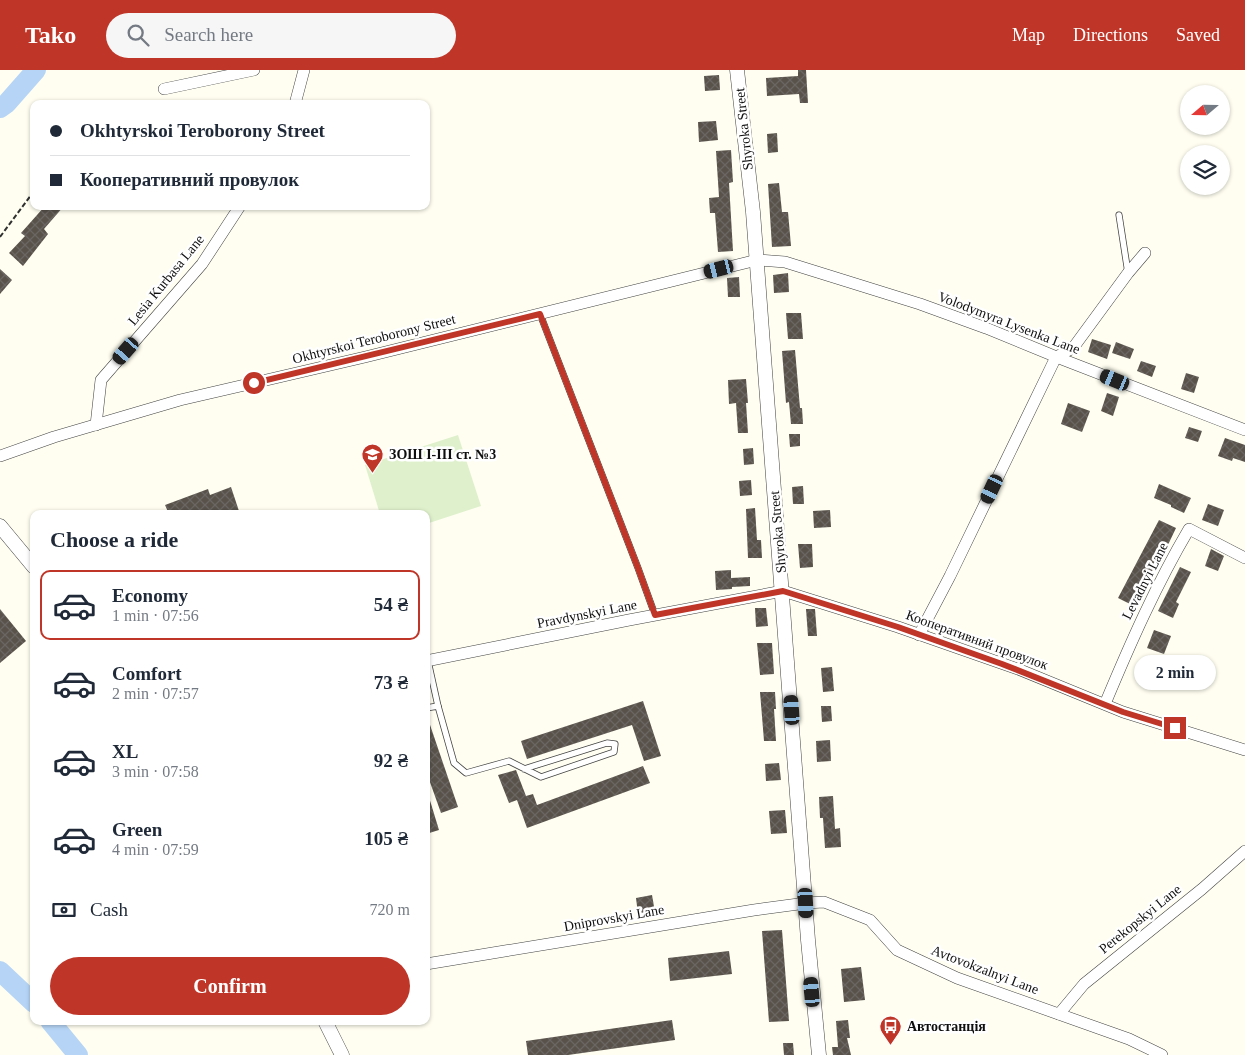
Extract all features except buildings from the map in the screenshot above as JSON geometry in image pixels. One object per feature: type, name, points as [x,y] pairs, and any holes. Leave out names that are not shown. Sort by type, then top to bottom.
[{"type":"street","points":[[164,90],[254,70]]},
{"type":"street","points":[[296,100],[304,70]]},
{"type":"street","name":"Shyroka Street","points":[[737,70],[757,260],[819,1055]]},
{"type":"street","name":"Lesia Kurbasa Lane","points":[[96,425],[101,380],[202,264],[237,210]]},
{"type":"street","points":[[919,635],[950,576],[1056,357],[1073,348],[1145,253]]},
{"type":"street","name":"Okhtyrskoi Teroborony Street","points":[[0,456],[180,400],[364,357],[757,260]]},
{"type":"street","name":"Volodymyra Lysenka Lane","points":[[757,260],[785,262],[920,304],[1245,430]]},
{"type":"street","name":"Levadnyi Lane","points":[[1105,704],[1132,639],[1170,562],[1189,529],[1245,558]]},
{"type":"street","points":[[2,530],[30,562]]},
{"type":"street","name":"Pravdynskyi Lane","points":[[430,660],[783,591]]},
{"type":"street","name":"Кооперативний провулок","points":[[783,591],[1018,669],[1123,712],[1245,750]]},
{"type":"street","name":"Perekopskyi Lane","points":[[1059,1014],[1084,984],[1245,851]]},
{"type":"street","name":"Avtovokzalnyi Lane","points":[[806,903],[824,902],[870,920],[897,950],[957,978],[1129,1039],[1162,1055]]},
{"type":"street","name":"Dniprovskyi Lane","points":[[430,963],[806,903]]},
{"type":"street","points":[[327,1025],[342,1055]]},
{"type":"lane","points":[[1119,215],[1128,273]]},
{"type":"lane","points":[[540,314],[655,615]]},
{"type":"lane","points":[[430,673],[454,763],[466,773],[509,761],[524,769],[541,776],[614,752],[615,744],[607,743],[524,769]]},
{"type":"lane","points":[[430,707],[438,706]]},
{"type":"path","points":[[0,237],[30,196]]},
{"type":"green space","points":[[458,435],[481,506],[430,523],[430,510],[379,510],[365,465]]},
{"type":"waterway","points":[[0,108],[7,103],[36,70]]},
{"type":"waterway","points":[[0,971],[30,999]]},
{"type":"waterway","points":[[53,1025],[78,1055]]},
{"type":"place","name":"ЗОШ І-ІІІ ст. №3","points":[[373,473]]},
{"type":"place","name":"Автостанція","points":[[891,1045]]},
{"type":"route","points":[[254,383],[540,314],[655,615],[783,591],[898,627],[1018,669],[1123,712],[1175,728]]}]
